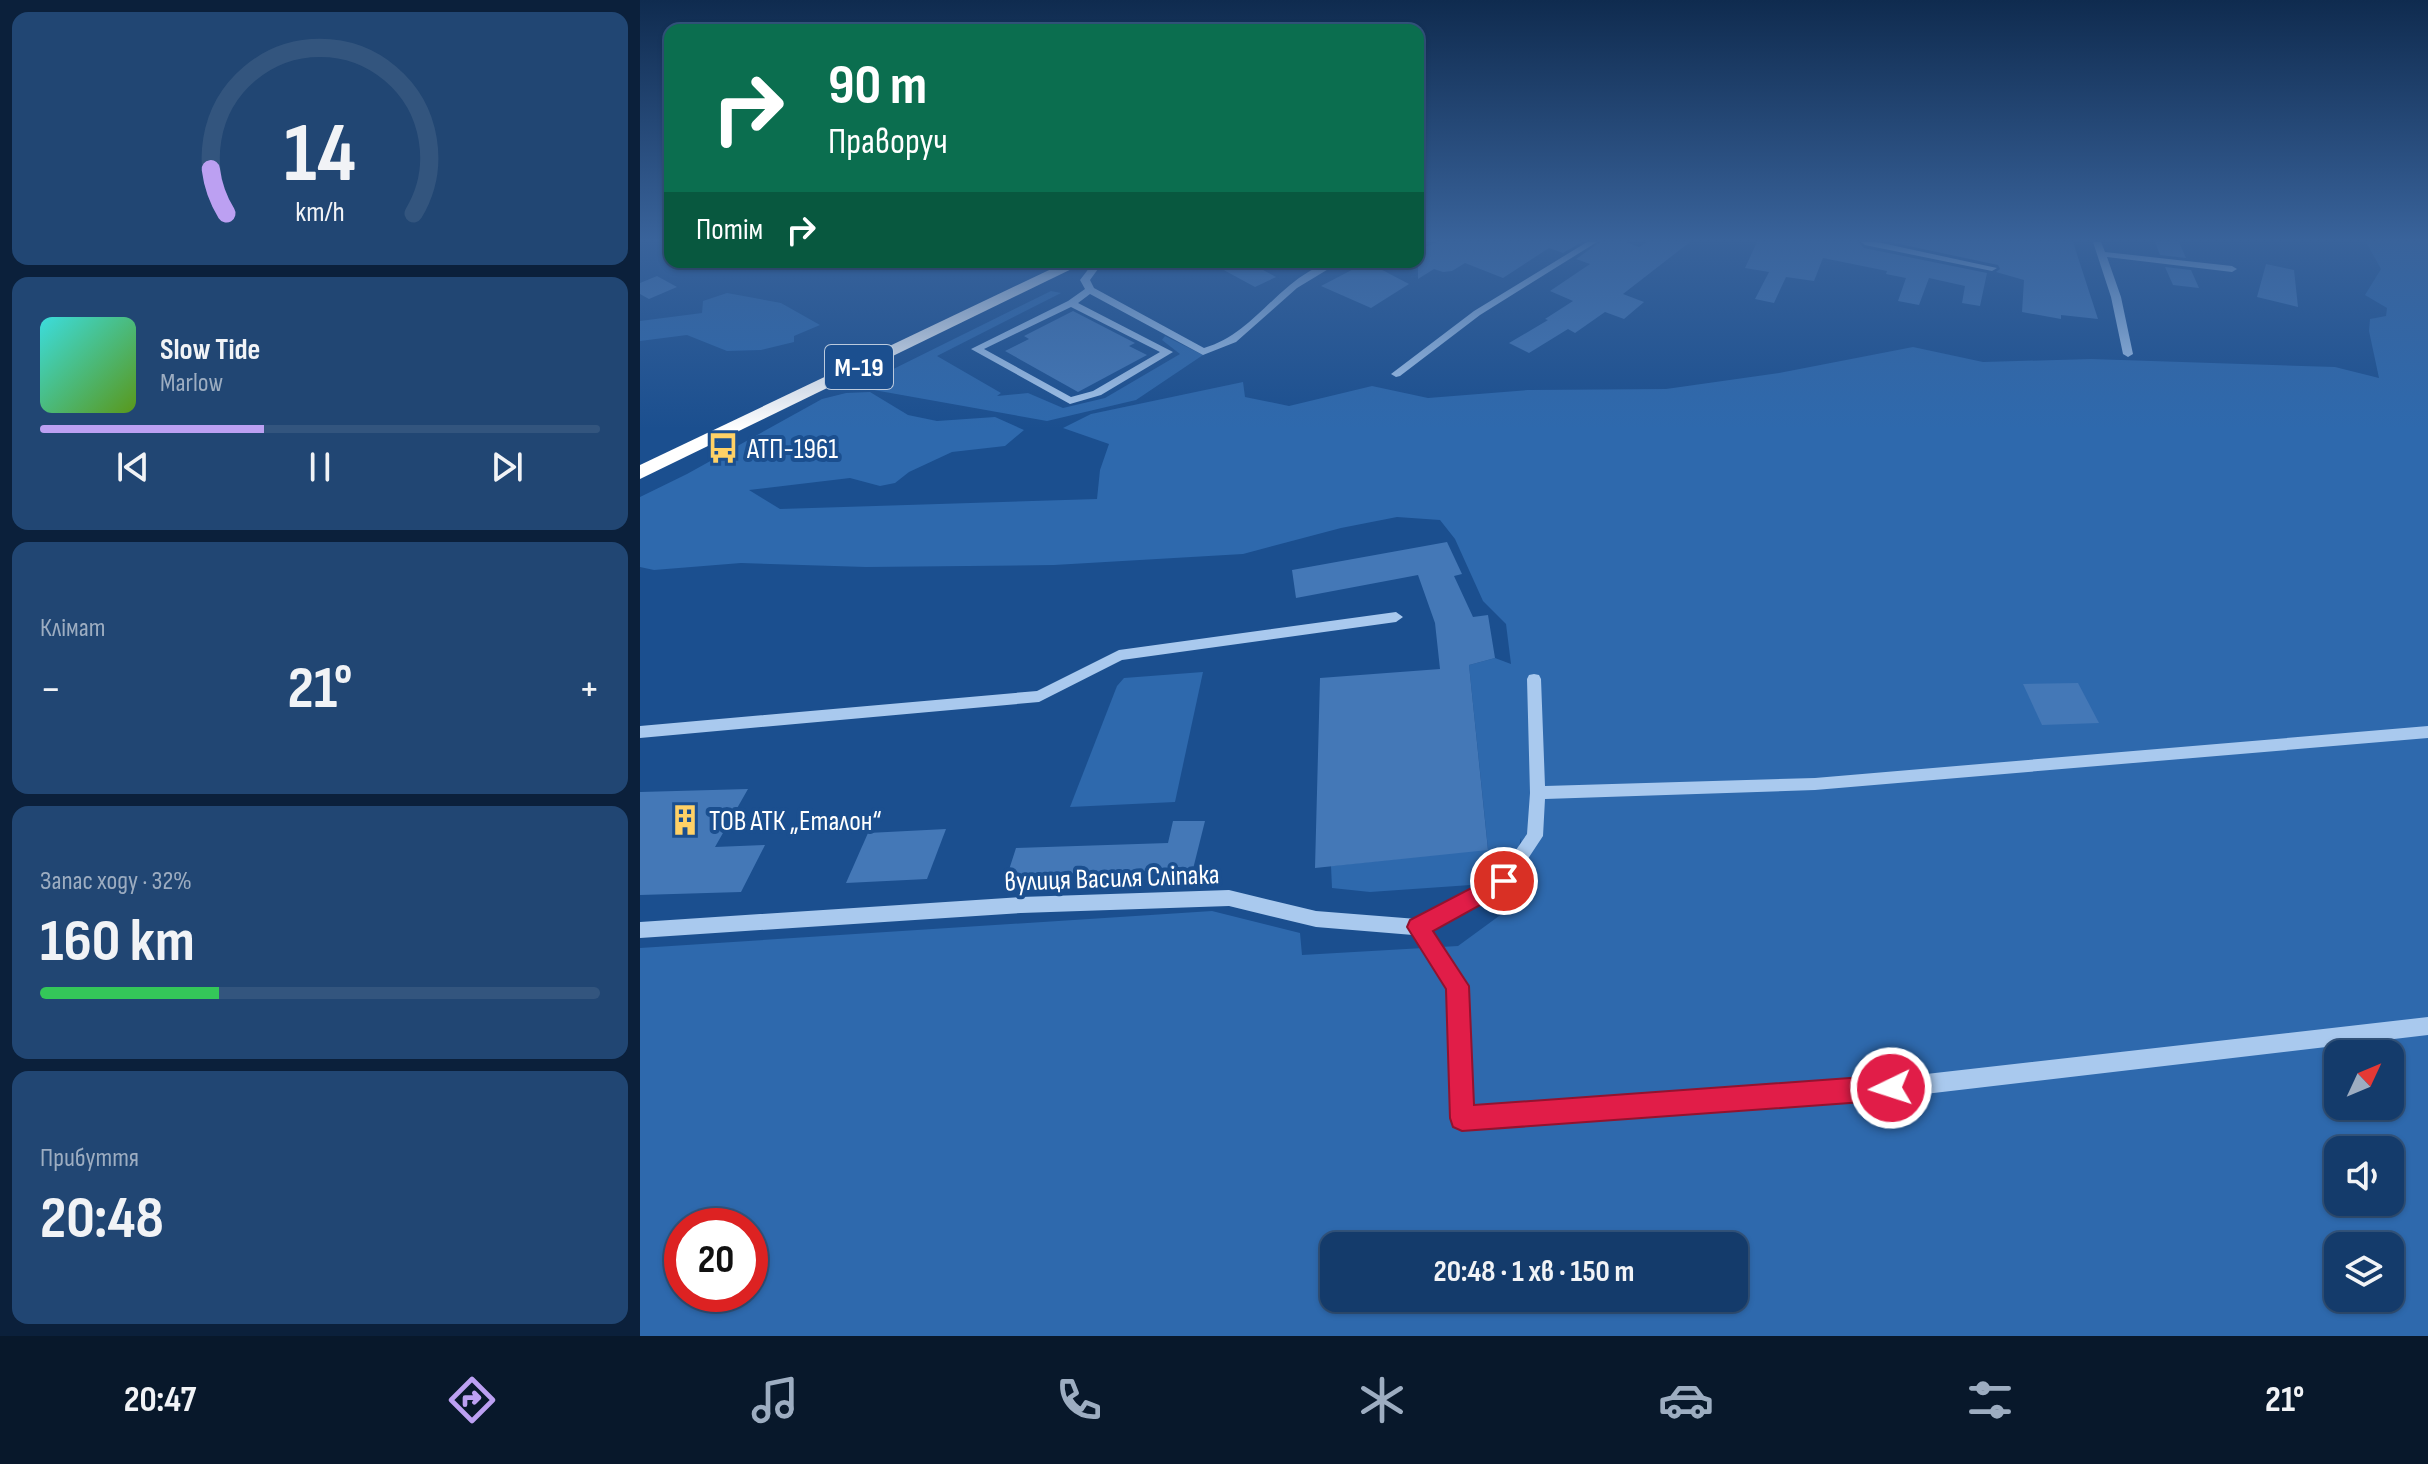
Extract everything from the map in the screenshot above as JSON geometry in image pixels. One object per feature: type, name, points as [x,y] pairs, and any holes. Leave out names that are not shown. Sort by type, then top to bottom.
[{"type":"highway","name":"М-19","points":[[640,473],[995,304]]},
{"type":"street","points":[[1068,304],[976,349],[1070,401],[1097,393],[1168,352],[1074,304]]},
{"type":"street","points":[[1115,304],[1203,352],[1217,348],[1278,304]]},
{"type":"street","points":[[1396,374],[1491,304]]},
{"type":"street","points":[[2118,304],[2128,354]]},
{"type":"street","points":[[640,732],[1039,696],[1119,655],[1396,617]]},
{"type":"street","points":[[1534,679],[1538,793],[1535,836],[1504,881],[1418,927],[1458,986],[1462,1118],[1891,1088],[2428,1026]]},
{"type":"street","points":[[1538,793],[1815,784],[2428,732]]},
{"type":"street","name":"вулиця Василя Сліпака","points":[[640,930],[1021,905],[1229,898],[1316,919],[1418,927]]},
{"type":"shaded area","points":[[703,304],[783,304],[820,325],[794,336],[794,342],[761,350],[727,351],[687,335],[640,341],[640,321],[702,313]]},
{"type":"shaded area","points":[[1024,304],[1039,304],[937,356],[1001,393],[997,396],[1028,393],[1063,408],[1105,398],[1180,354],[1162,340],[1165,336],[1203,355],[1136,400],[1047,421],[857,387]]},
{"type":"shaded area","points":[[2381,304],[2428,304],[2428,1336],[640,1336],[640,948],[1212,911],[1300,933],[1302,955],[1458,946],[1525,897],[1521,838],[1519,847],[1485,884],[1370,892],[1332,888],[1331,866],[1488,849],[1469,665],[1495,658],[1511,664],[1506,624],[1483,601],[1455,539],[1440,520],[1397,517],[1243,554],[1054,565],[866,567],[741,563],[654,570],[640,567],[640,497],[822,399],[846,393],[870,392],[908,415],[937,421],[995,417],[1024,430],[1005,446],[952,452],[909,472],[895,483],[880,486],[850,478],[749,490],[780,509],[1097,499],[1100,470],[1109,444],[1063,428],[1091,414],[1243,382],[1245,397],[1289,406],[1372,386],[1428,398],[1528,390],[1666,389],[1779,373],[1913,347],[1983,362],[2091,359],[2335,367],[2379,378],[2369,331],[2370,319],[2386,316],[2387,308]]},
{"type":"shaded area","points":[[1203,672],[1175,802],[1070,807],[1117,686],[1124,678]]},
{"type":"building","points":[[1568,304],[1641,304],[1624,319],[1605,312],[1575,333],[1568,329],[1529,353],[1509,343],[1548,320],[1545,319]]},
{"type":"building","points":[[2022,304],[2093,304],[2098,319],[2061,315],[2061,319],[2022,312]]},
{"type":"building","points":[[1073,311],[1135,343],[1129,346],[1147,355],[1078,392],[1005,351],[1029,339],[1024,336]]},
{"type":"building","points":[[1447,542],[1462,574],[1454,576],[1473,617],[1488,615],[1495,658],[1469,665],[1488,850],[1315,868],[1320,678],[1440,669],[1435,623],[1418,575],[1296,598],[1292,570]]},
{"type":"building","points":[[2078,683],[2099,723],[2042,725],[2023,684]]},
{"type":"building","name":"ТОВ АТК „Еталон“","points":[[748,789],[715,847],[765,845],[741,892],[640,895],[640,792]]},
{"type":"building","points":[[1173,821],[1205,821],[1193,869],[1007,876],[1016,848],[1168,843]]},
{"type":"building","points":[[946,829],[927,879],[846,883],[868,833]]},
{"type":"place","name":"АТП-1961","points":[[723,448]]},
{"type":"place","name":"ТОВ АТК „Еталон“","points":[[685,820]]},
{"type":"route","points":[[1504,881],[1418,927],[1458,986],[1462,1118],[1891,1088]]}]
